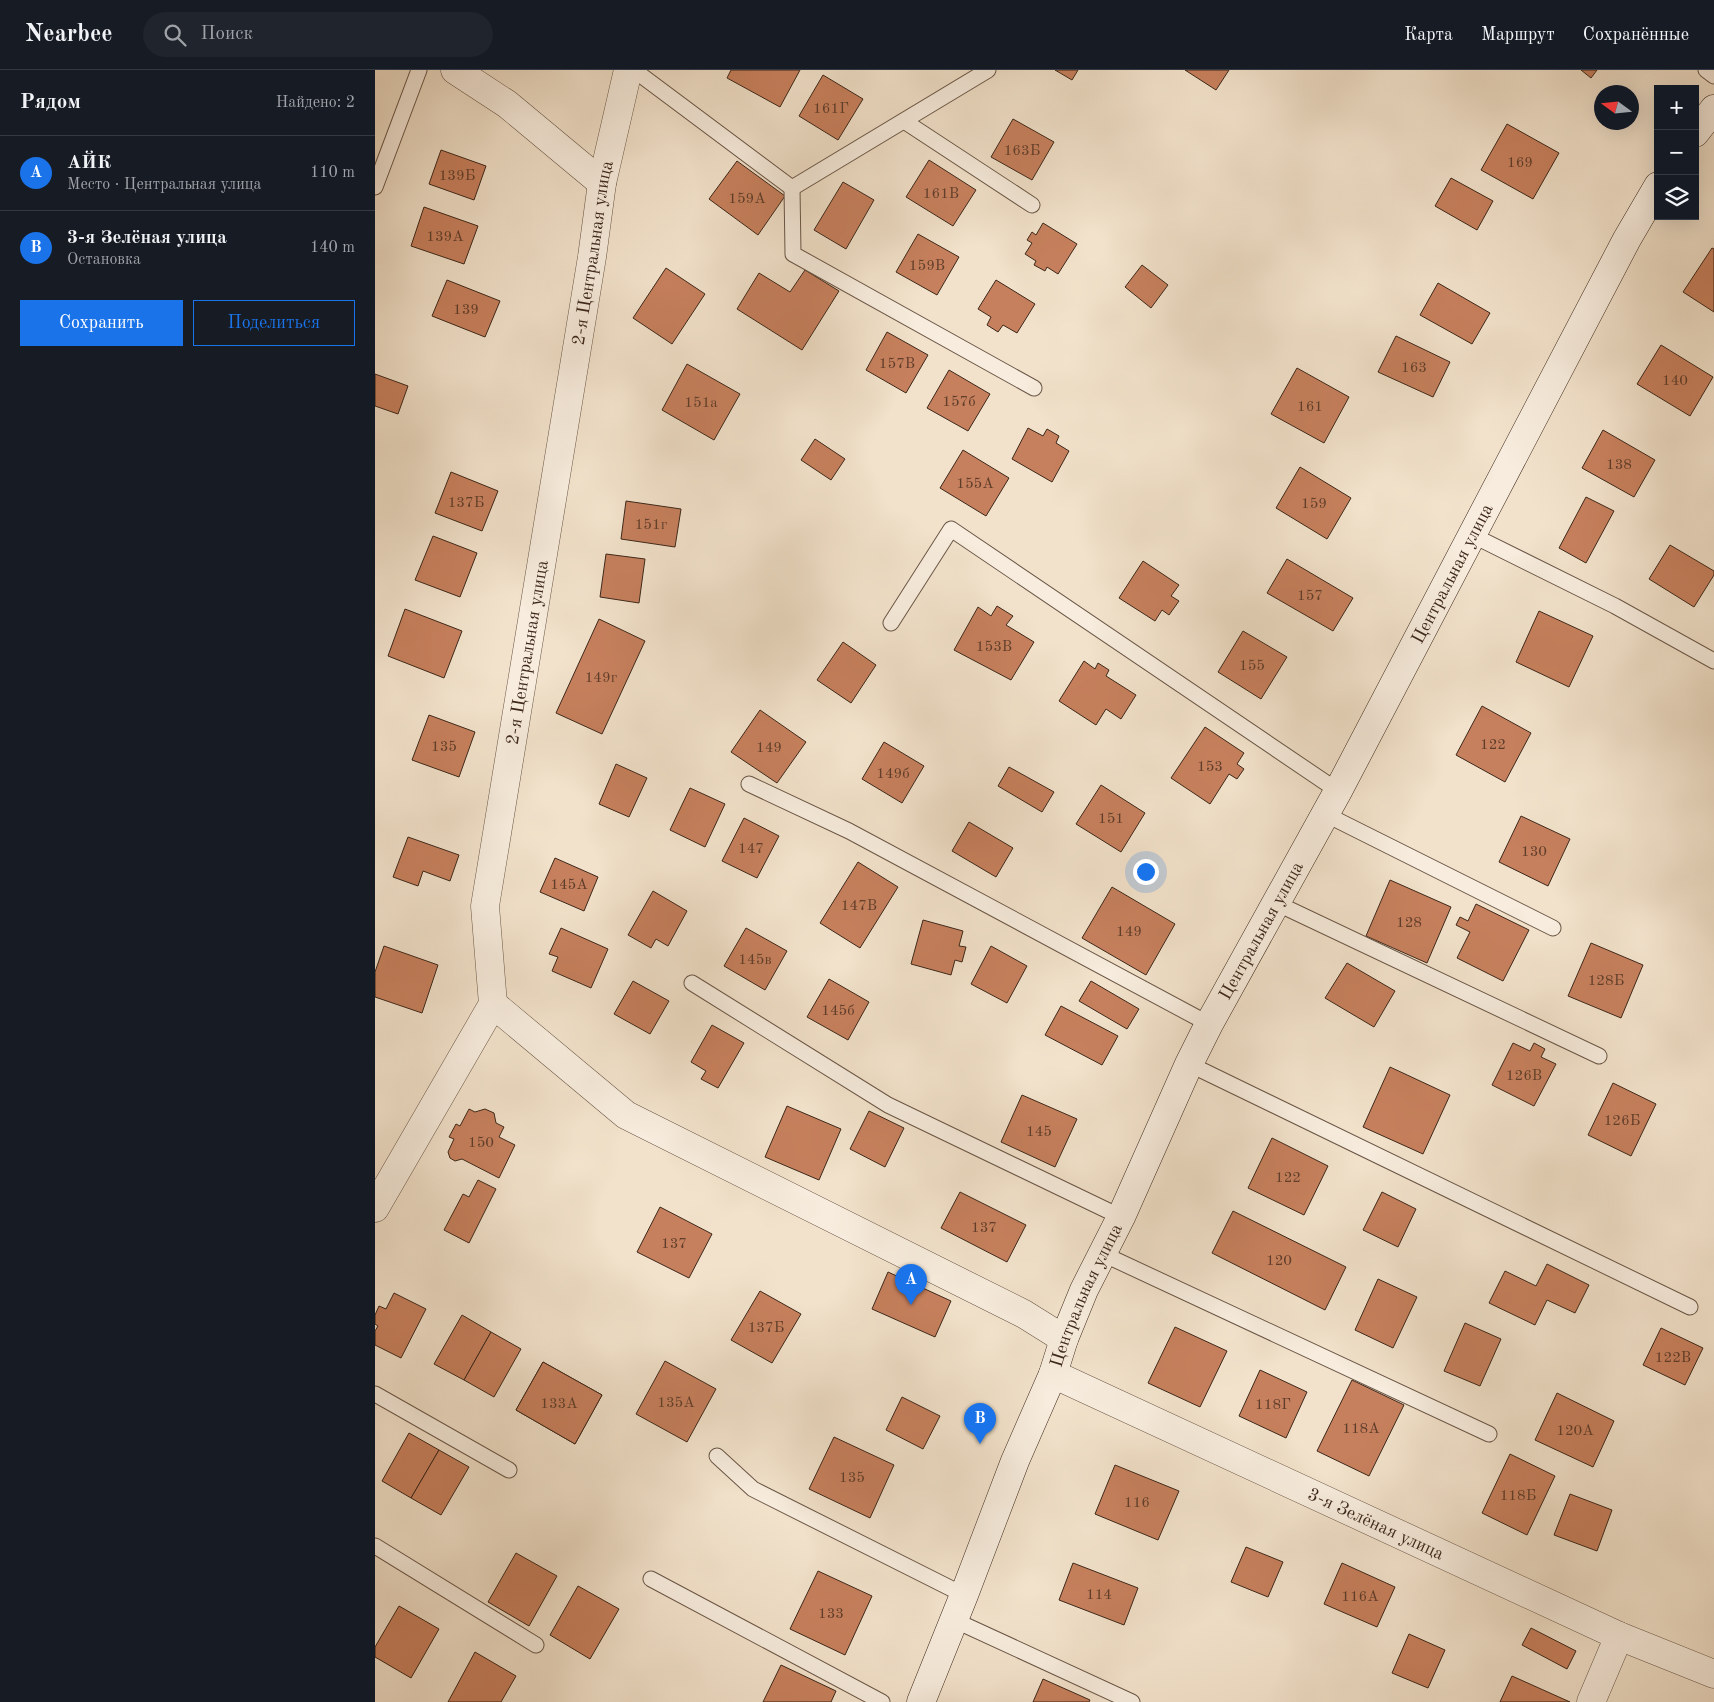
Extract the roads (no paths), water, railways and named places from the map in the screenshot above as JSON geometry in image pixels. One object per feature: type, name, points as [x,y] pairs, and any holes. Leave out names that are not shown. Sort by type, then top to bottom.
[{"type":"street","points":[[455,70],[507,104],[602,183]]},
{"type":"street","name":"2-я Центральная улица","points":[[493,1004],[485,906],[592,258],[602,183],[628,70]]},
{"type":"street","points":[[1698,130],[1714,109]]},
{"type":"street","name":"Центральная улица","points":[[921,1702],[1015,1461],[1053,1374],[1064,1339],[1084,1290],[1121,1217],[1189,1064],[1331,802],[1623,247],[1654,193]]},
{"type":"street","points":[[375,1208],[493,1004],[626,1115],[1024,1314],[1064,1339]]},
{"type":"street","name":"3-я Зелёная улица","points":[[1053,1374],[1619,1636],[1714,1674]]},
{"type":"street","points":[[1591,1702],[1619,1636]]},
{"type":"lane","points":[[375,188],[419,70]]},
{"type":"lane","points":[[634,70],[792,188]]},
{"type":"lane","points":[[792,188],[988,70]]},
{"type":"lane","points":[[1706,70],[1714,76]]},
{"type":"lane","points":[[904,121],[1032,205]]},
{"type":"lane","points":[[792,188],[793,254],[1034,388]]},
{"type":"lane","points":[[891,623],[951,529],[1331,802],[1553,928]]},
{"type":"lane","points":[[1472,535],[1615,606],[1714,661]]},
{"type":"lane","points":[[749,784],[849,831],[1209,1024]]},
{"type":"lane","points":[[1275,903],[1599,1056]]},
{"type":"lane","points":[[692,983],[887,1105],[1121,1217]]},
{"type":"lane","points":[[1189,1064],[1690,1307]]},
{"type":"lane","points":[[1103,1254],[1489,1434]]},
{"type":"lane","points":[[375,1394],[509,1470]]},
{"type":"lane","points":[[717,1456],[753,1489],[964,1595]]},
{"type":"lane","points":[[375,1546],[536,1646]]},
{"type":"lane","points":[[651,1579],[882,1702]]},
{"type":"lane","points":[[954,1620],[1132,1702]]},
{"type":"place","name":"АЙК","points":[[911,1305]]},
{"type":"place","name":"3-я Зелёная улица","points":[[980,1444]]}]
